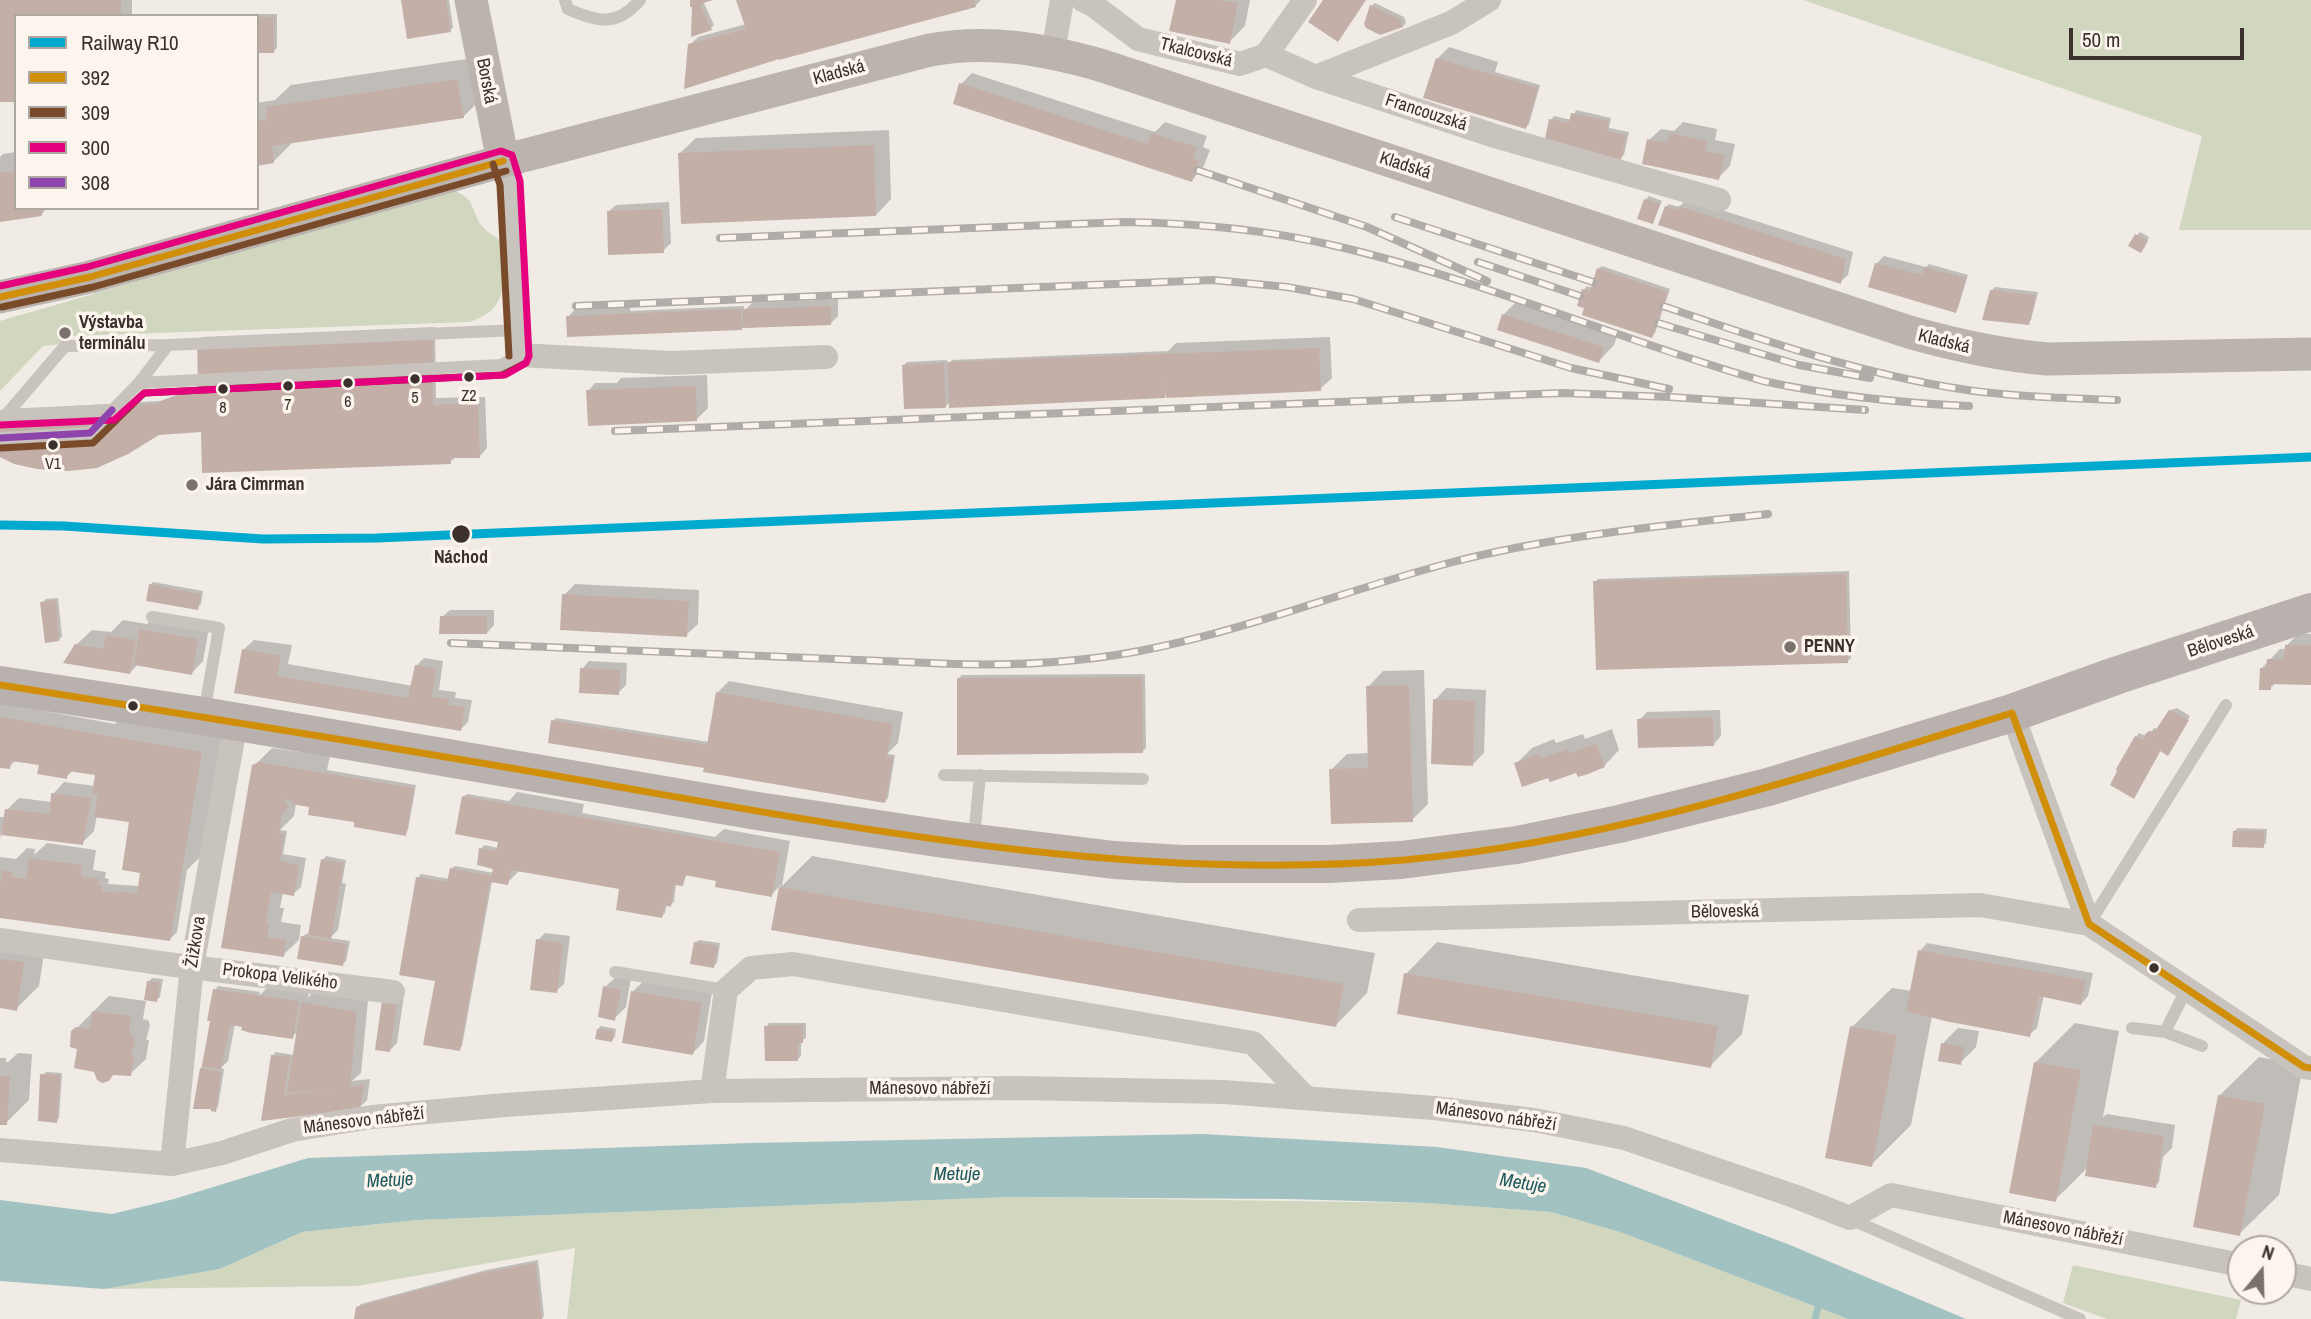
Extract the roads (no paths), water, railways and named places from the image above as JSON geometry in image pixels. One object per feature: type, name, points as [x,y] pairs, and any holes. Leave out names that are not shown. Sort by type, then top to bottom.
[{"type":"main road","name":"Borská","points":[[471,0],[506,172]]},
{"type":"main road","name":"Kladská","points":[[0,297],[506,172],[930,50],[998,44],[1053,53],[1100,65],[1947,343],[2014,356],[2048,359],[2311,354]]},
{"type":"main road","name":"Běloveská","points":[[0,685],[219,719],[757,811],[974,843],[1114,860],[1182,864],[1329,864],[1460,854],[1619,824],[1768,787],[2012,713],[2311,612]]},
{"type":"street","points":[[1053,53],[1062,0]]},
{"type":"street","name":"Tkalcovská","points":[[1083,0],[1138,39],[1240,64],[1266,55]]},
{"type":"street","points":[[1305,0],[1266,55],[1316,78],[1451,23],[1489,0]]},
{"type":"street","name":"Francouzská","points":[[1316,78],[1498,137],[1719,200]]},
{"type":"street","points":[[506,172],[519,355],[672,363],[826,357]]},
{"type":"street","points":[[2012,713],[2089,924]]},
{"type":"street","name":"Žižkova","points":[[172,1164],[219,719]]},
{"type":"street","name":"Běloveská","points":[[1359,920],[1980,905],[2089,924],[2304,1067],[2311,1068]]},
{"type":"street","name":"Prokopa Velikého","points":[[0,940],[393,992]]},
{"type":"street","points":[[712,1091],[726,990],[751,968],[793,964],[1253,1043],[1306,1098]]},
{"type":"street","name":"Mánesovo nábřeží","points":[[0,1150],[172,1164],[222,1153],[292,1130],[372,1117],[712,1091],[1017,1088],[1224,1092],[1434,1108],[1534,1120],[1624,1138],[1794,1196],[1850,1219],[1891,1195],[2227,1262]]},
{"type":"lane","points":[[565,0],[568,9],[589,19],[607,21],[623,16],[640,0]]},
{"type":"lane","points":[[3,415],[65,346],[168,345],[518,330]]},
{"type":"lane","points":[[0,438],[90,433],[139,383],[168,345]]},
{"type":"lane","points":[[139,383],[501,365],[519,355]]},
{"type":"lane","points":[[3,415],[112,410]]},
{"type":"lane","points":[[152,617],[219,628],[219,719]]},
{"type":"lane","points":[[2089,924],[2226,705]]},
{"type":"lane","points":[[944,775],[1143,779]]},
{"type":"lane","points":[[974,843],[980,775]]},
{"type":"lane","points":[[615,972],[726,990]]},
{"type":"lane","points":[[2165,1032],[2187,988]]},
{"type":"lane","points":[[2132,1028],[2165,1032],[2202,1046]]},
{"type":"lane","name":"Mánesovo nábřeží","points":[[1850,1219],[2080,1319]]},
{"type":"water","name":"Metuje","points":[[1202,1134],[1437,1147],[1586,1168],[1790,1245],[1966,1319],[1848,1319],[1623,1233],[1551,1212],[1427,1203],[1288,1199],[1009,1197],[417,1220],[302,1232],[220,1269],[104,1289],[0,1281],[0,1200],[112,1214],[174,1199],[308,1158],[751,1143]]},
{"type":"waterway","points":[[1815,1319],[1820,1299]]},
{"type":"railway","points":[[1197,170],[1367,227],[1487,281]]},
{"type":"railway","points":[[1395,217],[1593,282]]},
{"type":"railway","points":[[720,238],[1125,222],[1258,232],[1310,240],[1390,260],[1763,381],[1866,398],[1969,406]]},
{"type":"railway","points":[[1478,262],[1580,296]]},
{"type":"railway","points":[[576,306],[1213,280],[1287,287],[1353,299],[1571,368],[1669,389]]},
{"type":"railway","points":[[1663,306],[1814,355],[1928,383],[2005,394],[2117,400]]},
{"type":"railway","points":[[1658,323],[1799,365],[1870,378]]},
{"type":"railway","points":[[615,431],[1563,393],[1865,410]]},
{"type":"railway","points":[[451,643],[954,664],[1082,659],[1133,652],[1196,638],[1412,573],[1488,554],[1607,533],[1768,514]]},
{"type":"rail line","name":"R10","points":[[0,525],[64,526],[263,539],[377,538],[2311,457]]},
{"type":"place","name":"Výstavba terminálu","points":[[65,333]]},
{"type":"place","name":"Z2","points":[[469,377]]},
{"type":"place","name":"5","points":[[415,379]]},
{"type":"place","name":"6","points":[[348,383]]},
{"type":"place","name":"7","points":[[288,386]]},
{"type":"place","name":"8","points":[[223,389]]},
{"type":"place","name":"V1","points":[[53,445]]},
{"type":"place","name":"Jára Cimrman","points":[[192,485]]},
{"type":"place","name":"Náchod","points":[[461,534]]},
{"type":"place","name":"PENNY","points":[[1790,647]]}]
